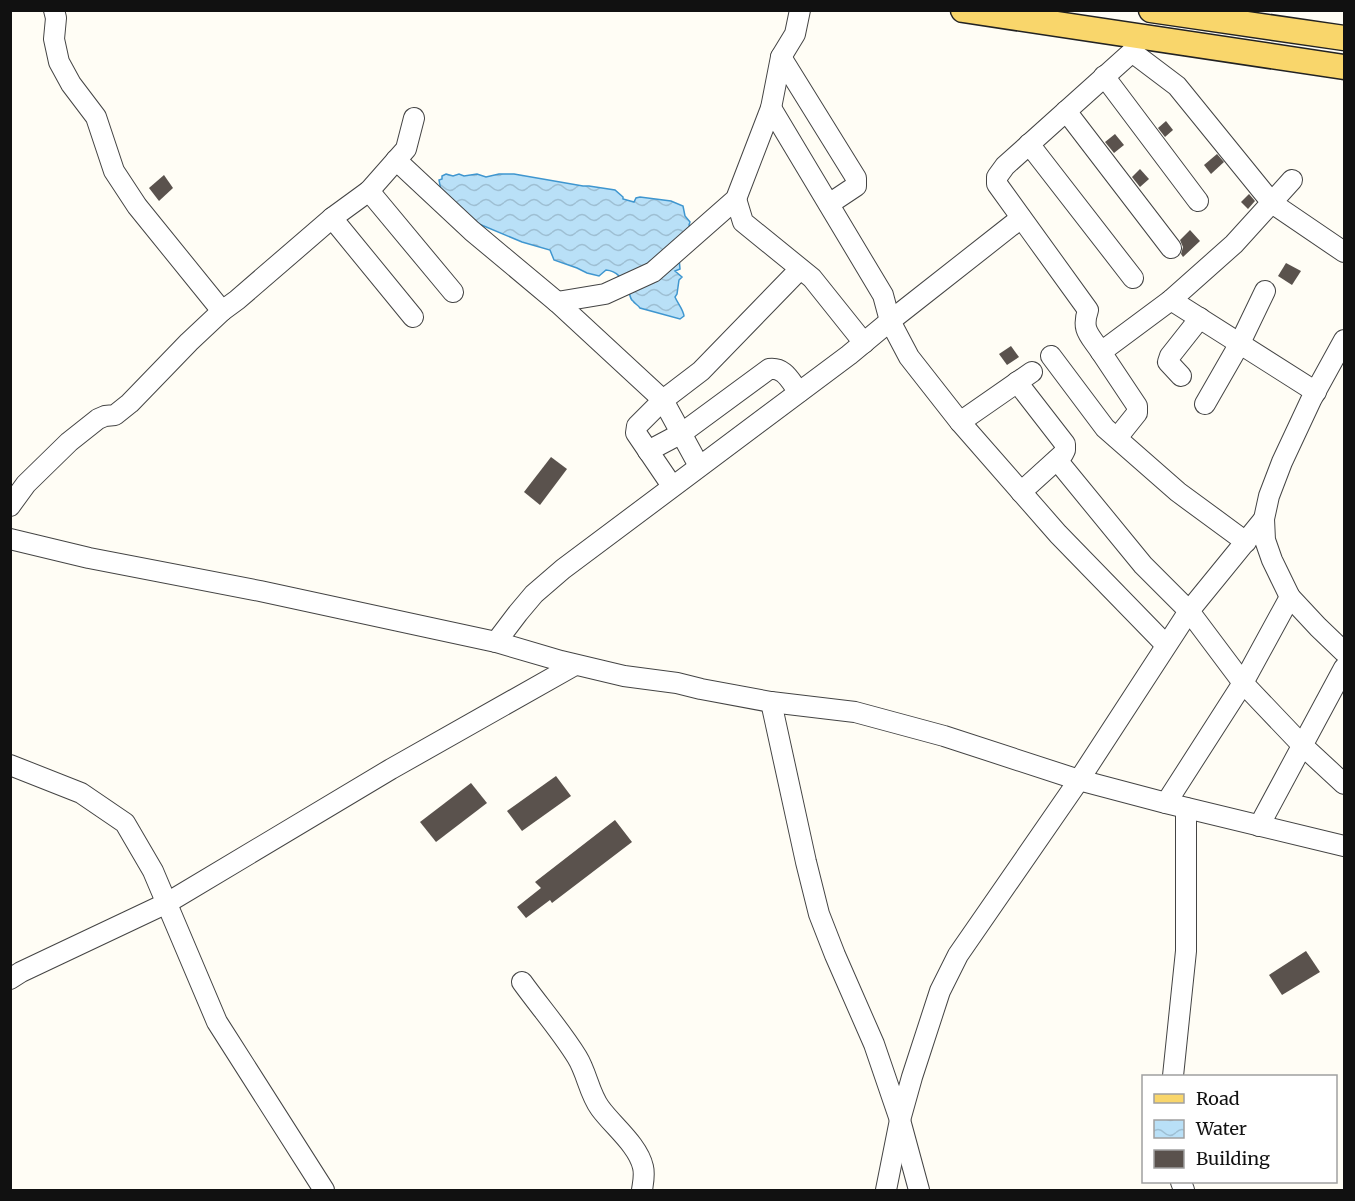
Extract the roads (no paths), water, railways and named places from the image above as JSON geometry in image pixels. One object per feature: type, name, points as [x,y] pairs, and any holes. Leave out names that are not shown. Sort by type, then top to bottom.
[{"type":"main road","points":[[963,10],[1344,67]]},
{"type":"main road","points":[[1150,10],[1344,38]]},
{"type":"street","points":[[54,10],[56,18],[54,39],[59,62],[71,84],[96,117],[114,171],[137,206],[222,311]]},
{"type":"street","points":[[557,302],[605,294],[653,272],[736,199],[771,108],[781,57],[795,34],[800,10]]},
{"type":"street","points":[[1117,438],[1137,413],[1137,405],[1085,328],[1088,310],[997,184],[998,177],[1005,166],[1132,52],[1177,86],[1272,203],[1344,252]]},
{"type":"street","points":[[781,57],[856,178],[856,186],[829,204]]},
{"type":"street","points":[[1104,76],[1198,201]]},
{"type":"street","points":[[771,108],[883,295],[890,321],[909,357],[960,422],[1058,534],[1166,645]]},
{"type":"street","points":[[1066,111],[1171,248]]},
{"type":"street","points":[[10,506],[27,484],[69,442],[98,419],[115,415],[130,403],[222,311],[333,218],[369,191],[406,149],[414,118]]},
{"type":"street","points":[[1029,144],[1133,278]]},
{"type":"street","points":[[396,160],[472,231],[557,302],[663,400],[699,466]]},
{"type":"street","points":[[1101,352],[1171,300],[1234,244],[1292,180]]},
{"type":"street","points":[[369,191],[453,292]]},
{"type":"street","points":[[736,199],[743,222],[812,278],[864,343]]},
{"type":"street","points":[[333,218],[413,317]]},
{"type":"street","points":[[496,642],[534,594],[563,568],[864,343],[1021,218]]},
{"type":"street","points":[[672,486],[635,429],[663,400],[701,371],[800,269]]},
{"type":"street","points":[[1205,404],[1240,343],[1265,291]]},
{"type":"street","points":[[1171,300],[1316,392]]},
{"type":"street","points":[[1181,376],[1168,362],[1170,356],[1200,318]]},
{"type":"street","points":[[1344,340],[1282,462],[1269,496],[1264,519],[1265,540],[1290,597],[1344,652]]},
{"type":"street","points":[[1051,356],[1104,428],[1178,492],[1246,542]]},
{"type":"street","points":[[648,451],[682,433],[769,369],[782,370],[799,392]]},
{"type":"street","points":[[960,422],[1025,377],[1065,444],[1065,450],[1021,492]]},
{"type":"street","points":[[1057,460],[1143,565],[1189,611],[1243,683],[1302,745],[1344,784]]},
{"type":"street","points":[[886,1191],[900,1120],[912,1077],[940,991],[958,955],[1079,780],[1189,611],[1264,519]]},
{"type":"street","points":[[10,539],[89,558],[260,591],[496,642],[575,665],[771,702],[855,712],[944,736],[1079,780],[1344,846]]},
{"type":"street","points":[[1166,803],[1243,683],[1290,597]]},
{"type":"street","points":[[10,979],[166,903],[391,769],[575,665]]},
{"type":"street","points":[[1259,826],[1344,668]]},
{"type":"street","points":[[771,702],[819,914],[874,1044],[900,1120],[919,1191]]},
{"type":"street","points":[[10,765],[81,793],[125,824],[153,870],[217,1022],[324,1191]]},
{"type":"street","points":[[1173,1075],[1186,951],[1186,808]]},
{"type":"street","points":[[522,982],[578,1058],[599,1107],[627,1139],[643,1165],[642,1191]]},
{"type":"water","points":[[446,174],[464,176],[477,174],[486,177],[514,174],[615,190],[623,199],[634,202],[640,197],[671,201],[683,206],[685,216],[692,228],[679,258],[680,269],[675,271],[682,277],[679,280],[675,297],[684,316],[680,319],[640,308],[631,299],[623,280],[614,272],[606,270],[599,276],[587,273],[554,260],[550,250],[522,242],[472,221],[441,191],[439,180]]}]
